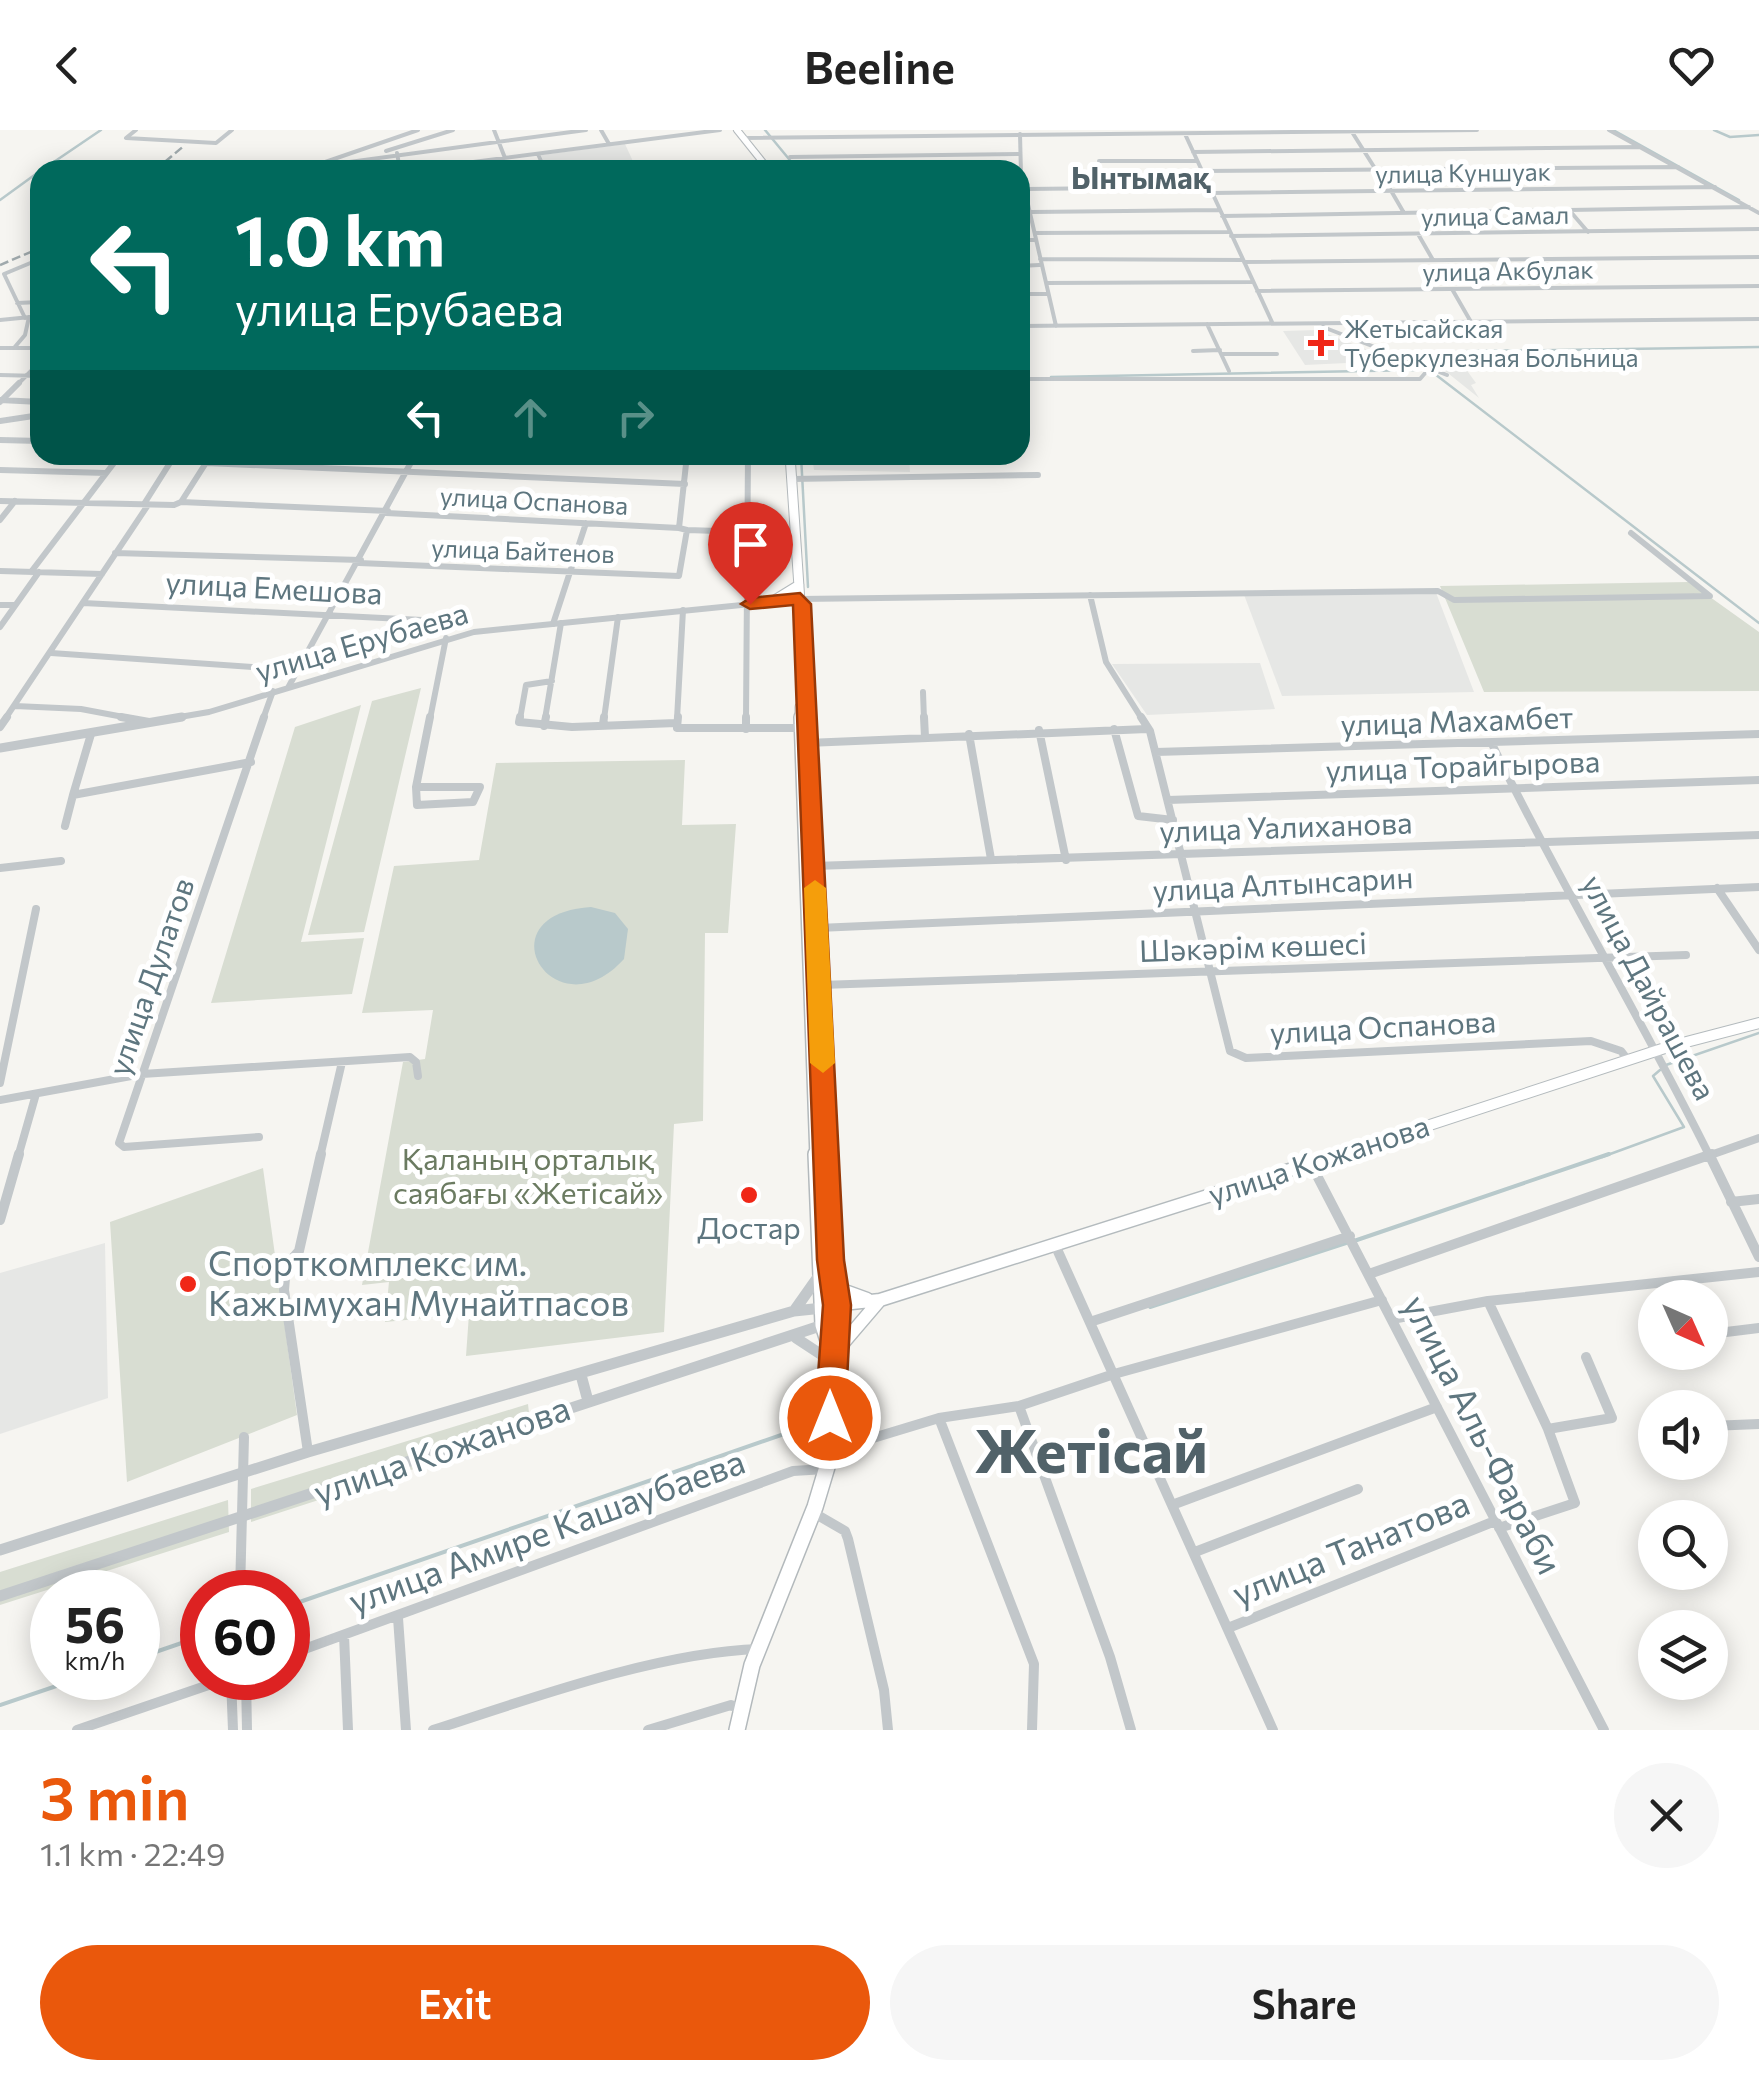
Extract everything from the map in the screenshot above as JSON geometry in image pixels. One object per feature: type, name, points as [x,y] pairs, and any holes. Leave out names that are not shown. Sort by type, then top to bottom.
[{"type":"main road","points":[[737,130],[762,160]]},
{"type":"main road","points":[[736,1730],[759,1649],[814,1513],[829,1460],[830,1315],[798,604],[798,479],[793,465]]},
{"type":"main road","points":[[773,601],[799,585]]},
{"type":"main road","points":[[773,601],[798,604]]},
{"type":"main road","points":[[813,929],[821,985],[827,1275],[845,1291],[871,1304],[831,1357]]},
{"type":"main road","name":"улица Кожанова","points":[[830,1315],[1312,1166],[1656,1051],[1759,1022]]},
{"type":"street","points":[[136,130],[126,138],[216,143],[232,130]]},
{"type":"street","points":[[331,160],[418,130]]},
{"type":"street","points":[[386,155],[388,150],[453,130]]},
{"type":"street","points":[[494,130],[505,158]]},
{"type":"street","points":[[358,160],[586,130]]},
{"type":"street","points":[[602,130],[608,144]]},
{"type":"street","points":[[492,160],[720,130]]},
{"type":"street","points":[[744,138],[924,133],[1476,130]]},
{"type":"street","points":[[1609,130],[1759,213]]},
{"type":"street","points":[[1352,132],[1404,213]]},
{"type":"street","points":[[1019,160],[1020,134]]},
{"type":"street","points":[[1185,134],[1272,322]]},
{"type":"street","points":[[1193,152],[1641,147]]},
{"type":"street","points":[[397,153],[398,160]]},
{"type":"street","points":[[538,154],[541,160]]},
{"type":"street","points":[[790,157],[1018,154]]},
{"type":"street","points":[[1099,161],[1197,161]]},
{"type":"street","points":[[1202,171],[1678,167]]},
{"type":"street","name":"улица Куншуак","points":[[1030,194],[1716,187]]},
{"type":"street","points":[[1032,215],[1748,208]]},
{"type":"street","points":[[1030,210],[1056,326]]},
{"type":"street","points":[[1570,211],[1588,232]]},
{"type":"street","name":"улица Самал","points":[[1035,237],[1759,229]]},
{"type":"street","points":[[1418,234],[1433,260]]},
{"type":"street","points":[[1030,238],[1035,237]]},
{"type":"street","points":[[1030,264],[1759,257]]},
{"type":"street","points":[[14,348],[25,335],[27,317],[4,274],[30,264]]},
{"type":"street","points":[[1046,283],[1252,282]]},
{"type":"street","name":"улица Акбулак","points":[[1257,291],[1759,286]]},
{"type":"street","points":[[1452,289],[1472,322]]},
{"type":"street","points":[[1030,294],[1047,294]]},
{"type":"street","points":[[17,303],[30,302]]},
{"type":"street","points":[[0,320],[30,317]]},
{"type":"street","points":[[1030,326],[1759,320]]},
{"type":"street","points":[[1207,324],[1229,371]]},
{"type":"street","points":[[1314,324],[1380,346],[1391,358],[1447,375]]},
{"type":"street","points":[[0,348],[30,348]]},
{"type":"street","points":[[1193,350],[1277,354]]},
{"type":"street","points":[[1030,379],[1420,379],[1430,372]]},
{"type":"street","points":[[0,374],[28,376]]},
{"type":"street","points":[[1,401],[30,374]]},
{"type":"street","points":[[1,401],[30,402]]},
{"type":"street","points":[[0,421],[30,416]]},
{"type":"street","points":[[0,440],[30,440]]},
{"type":"street","points":[[0,627],[112,465]]},
{"type":"street","points":[[0,727],[116,553],[169,465]]},
{"type":"street","points":[[178,504],[204,465]]},
{"type":"street","points":[[273,465],[685,484]]},
{"type":"street","points":[[289,686],[410,465]]},
{"type":"street","points":[[683,529],[686,465]]},
{"type":"street","points":[[746,729],[750,604],[748,465]]},
{"type":"street","points":[[0,470],[106,473]]},
{"type":"street","points":[[798,479],[1038,475]]},
{"type":"street","points":[[0,501],[146,504]]},
{"type":"street","points":[[0,520],[15,501]]},
{"type":"street","name":"улица Оспанова","points":[[146,504],[387,512],[748,532]]},
{"type":"street","points":[[544,726],[557,624],[568,574],[586,523]]},
{"type":"street","name":"улица Байтенов","points":[[116,553],[568,574],[682,572],[683,529]]},
{"type":"street","points":[[798,604],[1090,595],[1438,591],[1456,600],[1710,596],[1631,534]]},
{"type":"street","points":[[0,571],[102,574]]},
{"type":"street","name":"улица Оспанова","points":[[1090,595],[1106,662],[1147,729],[1156,752],[1230,1051],[1239,1057],[1591,1041],[1610,1046],[1628,1060]]},
{"type":"street","name":"улица Ерубаева","points":[[0,748],[153,724],[446,638],[773,601]]},
{"type":"street","name":"улица Емешова","points":[[83,603],[462,622]]},
{"type":"street","points":[[0,605],[15,605]]},
{"type":"street","points":[[677,726],[683,610]]},
{"type":"street","points":[[604,725],[618,617]]},
{"type":"street","points":[[416,787],[480,787],[473,802],[417,805],[416,787],[446,638]]},
{"type":"street","points":[[50,653],[296,670]]},
{"type":"street","points":[[552,682],[526,685],[519,721],[544,726],[804,728]]},
{"type":"street","name":"улица Дулатов","points":[[259,1137],[120,1146],[273,691]]},
{"type":"street","points":[[923,692],[925,736]]},
{"type":"street","points":[[16,706],[80,709],[153,724]]},
{"type":"street","points":[[1114,728],[1138,816],[1173,820]]},
{"type":"street","points":[[805,743],[1039,730],[1147,729]]},
{"type":"street","points":[[1039,730],[1066,860]]},
{"type":"street","points":[[65,826],[90,734]]},
{"type":"street","points":[[968,734],[990,859]]},
{"type":"street","name":"улица Махамбет","points":[[1156,752],[1759,734]]},
{"type":"street","name":"улица Дайрашева","points":[[1492,744],[1539,841],[1656,1051],[1759,1257]]},
{"type":"street","points":[[73,794],[251,762]]},
{"type":"street","name":"улица Торайгырова","points":[[1168,800],[1759,780]]},
{"type":"street","name":"улица Уалиханова","points":[[809,867],[1759,835]]},
{"type":"street","points":[[0,868],[60,861]]},
{"type":"street","name":"улица Алтынсарин","points":[[813,929],[1759,887]]},
{"type":"street","points":[[1717,888],[1759,950]]},
{"type":"street","points":[[0,1083],[36,909]]},
{"type":"street","name":"Шәкәрім көшесі","points":[[821,985],[1686,954]]},
{"type":"street","points":[[0,1100],[142,1074],[342,1062],[414,1058],[418,1076]]},
{"type":"street","points":[[308,1452],[284,1290],[286,1266],[299,1251],[342,1062]]},
{"type":"street","points":[[0,1220],[36,1094]]},
{"type":"street","points":[[1369,1274],[1759,1138]]},
{"type":"street","name":"улица Аль-Фараби","points":[[1312,1166],[1604,1730]]},
{"type":"street","points":[[1730,1202],[1759,1200]]},
{"type":"street","points":[[1090,1322],[1350,1236]]},
{"type":"street","points":[[1056,1247],[1273,1730]]},
{"type":"street","points":[[1392,1318],[1488,1300],[1759,1272]]},
{"type":"street","points":[[794,1312],[827,1275]]},
{"type":"street","name":"улица Амире Кашаубаева","points":[[310,1648],[938,1418],[1019,1406],[1114,1374],[1382,1300]]},
{"type":"street","points":[[1488,1300],[1548,1429],[1612,1418],[1586,1357]]},
{"type":"street","name":"улица Кожанова","points":[[0,1550],[308,1452],[794,1312],[830,1315]]},
{"type":"street","name":"улица Кожанова","points":[[0,1596],[588,1402],[796,1338],[830,1315]]},
{"type":"street","points":[[1728,1332],[1759,1328]]},
{"type":"street","points":[[796,1338],[831,1357]]},
{"type":"street","points":[[581,1375],[588,1402]]},
{"type":"street","points":[[1019,1406],[1110,1657],[1131,1730]]},
{"type":"street","points":[[1172,1505],[1437,1407]]},
{"type":"street","points":[[938,1418],[1034,1664],[1032,1730]]},
{"type":"street","points":[[1728,1425],[1759,1424]]},
{"type":"street","name":"улица Танатова","points":[[1228,1628],[1497,1524],[1572,1506],[1576,1503],[1548,1429]]},
{"type":"street","points":[[240,1570],[244,1438]]},
{"type":"street","points":[[1195,1552],[1358,1489]]},
{"type":"street","points":[[814,1513],[844,1532],[848,1539],[884,1690],[888,1730]]},
{"type":"street","points":[[398,1618],[406,1730]]},
{"type":"street","points":[[344,1635],[348,1730]]},
{"type":"street","points":[[434,1730],[552,1691],[728,1650],[759,1649]]},
{"type":"street","points":[[76,1730],[180,1695]]},
{"type":"street","points":[[231,1700],[233,1730]]},
{"type":"street","points":[[246,1700],[247,1730]]},
{"type":"street","points":[[648,1730],[731,1705],[739,1709]]},
{"type":"shaded area","points":[[625,144],[632,160],[543,160],[541,155]]},
{"type":"shaded area","name":"Жетысайская Туберкулезная Больница","points":[[1317,330],[1388,361],[1305,365],[1283,331]]},
{"type":"shaded area","points":[[1423,353],[1455,354],[1476,383],[1471,385],[1479,398],[1444,370],[1432,367],[1421,357]]},
{"type":"shaded area","points":[[813,465],[910,465],[910,472],[814,470]]},
{"type":"shaded area","points":[[1435,590],[1474,692],[1282,696],[1243,592]]},
{"type":"shaded area","points":[[1260,663],[1275,709],[1147,715],[1112,664]]},
{"type":"shaded area","points":[[591,907],[615,913],[628,929],[624,959],[598,979],[574,984],[554,978],[540,964],[534,947],[539,929],[558,914]]},
{"type":"shaded area","points":[[105,1243],[108,1398],[0,1434],[0,1273]]},
{"type":"green space","points":[[1689,582],[1759,632],[1759,691],[1484,692],[1440,586]]},
{"type":"green space","points":[[421,688],[364,932],[308,935],[372,701]]},
{"type":"green space","points":[[361,705],[301,942],[364,938],[352,994],[211,1003],[295,727]]},
{"type":"green space","name":"Қаланың орталық саябағы «Жетісай»","points":[[685,760],[682,825],[736,824],[728,933],[705,933],[703,1121],[674,1124],[664,1332],[466,1356],[469,1314],[385,1322],[389,1282],[362,1285],[403,1062],[425,1059],[433,1010],[362,1013],[394,866],[479,860],[496,763]]},
{"type":"green space","points":[[263,1168],[297,1415],[127,1482],[110,1222]]},
{"type":"green space","points":[[528,1404],[531,1431],[251,1522],[251,1489]]},
{"type":"green space","points":[[228,1500],[229,1532],[110,1570],[30,1570],[30,1595],[0,1605],[0,1572]]},
{"type":"waterway","points":[[57,160],[101,130]]},
{"type":"waterway","points":[[765,130],[790,160]]},
{"type":"waterway","points":[[1613,130],[1739,200]]},
{"type":"waterway","points":[[1714,130],[1730,137],[1759,135]]},
{"type":"waterway","points":[[0,200],[30,178]]},
{"type":"waterway","points":[[1421,363],[1413,352],[1759,347]]},
{"type":"waterway","points":[[1427,368],[1759,623]]},
{"type":"waterway","points":[[1051,377],[1419,370]]},
{"type":"waterway","points":[[802,465],[808,587]]},
{"type":"waterway","points":[[1666,1065],[1759,1033]]},
{"type":"waterway","points":[[1602,1157],[1684,1127],[1653,1076],[1660,1070]]},
{"type":"waterway","points":[[1354,1241],[1609,1154]]},
{"type":"waterway","points":[[1150,1307],[1346,1243]]},
{"type":"waterway","points":[[310,1598],[813,1424]]},
{"type":"waterway","points":[[160,1650],[180,1644]]},
{"type":"waterway","points":[[0,1705],[30,1695]]},
{"type":"railway","points":[[167,160],[185,145]]},
{"type":"railway","points":[[0,265],[30,252]]},
{"type":"slow traffic","points":[[815,888],[823,1063]]},
{"type":"place","name":"Жетысайская Туберкулезная Больница","points":[[1321,343]]},
{"type":"place","name":"Достар","points":[[749,1195]]},
{"type":"place","name":"Спорткомплекс им. Кажымухан Мунайтпасов","points":[[188,1284]]},
{"type":"district","name":"Ынтымақ","points":[[1141,179]]},
{"type":"district","name":"Жетісай","points":[[1091,1452]]},
{"type":"route","points":[[750,604],[800,599],[802,604],[831,1260],[837,1305],[830,1418]]}]
